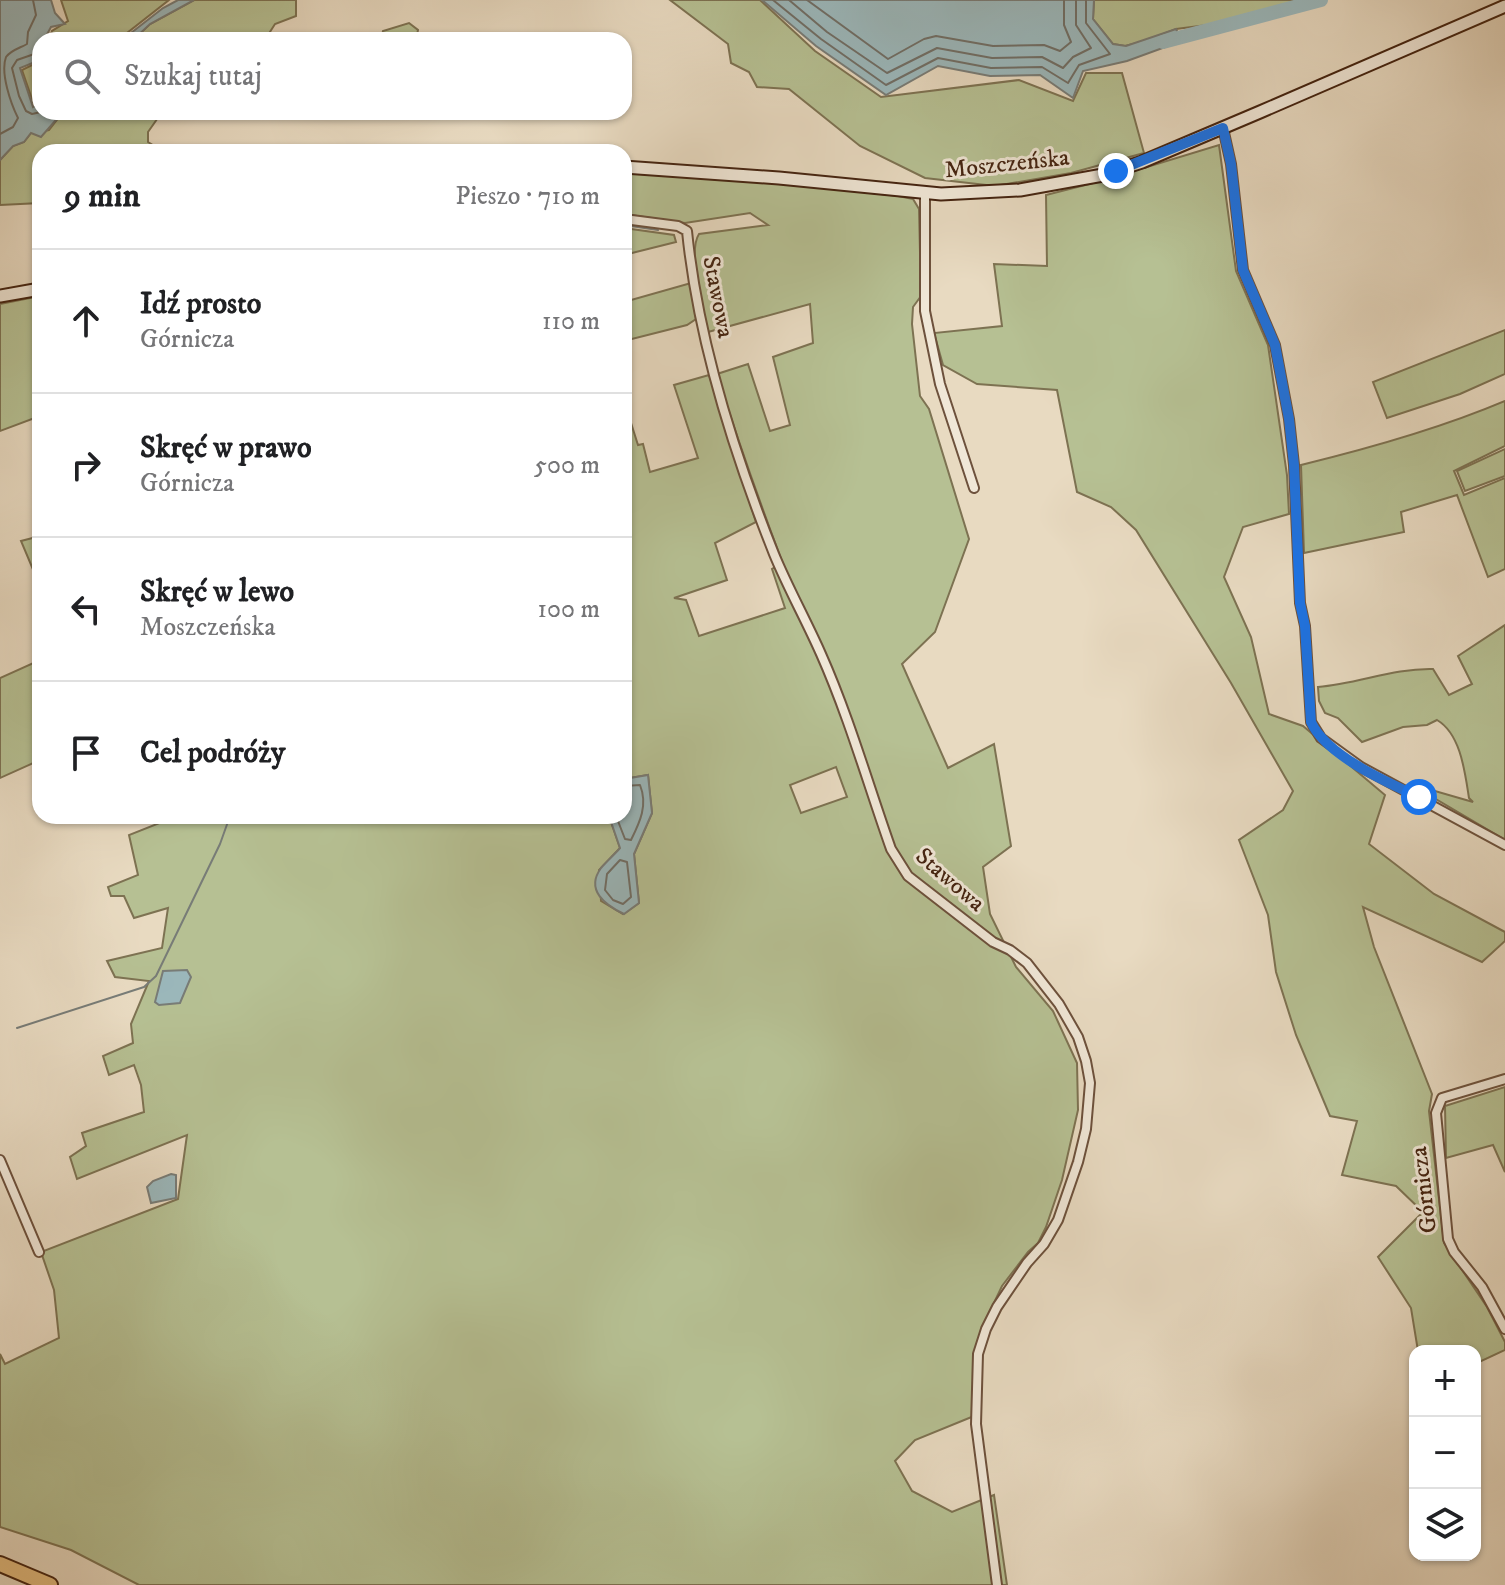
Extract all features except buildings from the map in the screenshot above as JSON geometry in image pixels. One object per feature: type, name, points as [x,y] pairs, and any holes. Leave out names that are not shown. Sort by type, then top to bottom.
[{"type":"highway","points":[[0,1564],[50,1585]]},
{"type":"street","name":"Moszczeńska","points":[[632,168],[961,194],[1020,190],[1103,175],[1223,128],[1505,6]]},
{"type":"street","points":[[1223,128],[1231,164],[1243,270],[1275,345],[1289,419],[1311,722],[1321,738],[1361,767],[1505,845]]},
{"type":"street","points":[[925,193],[925,311],[947,409],[974,488]]},
{"type":"street","name":"Stawowa","points":[[632,220],[678,226],[687,231],[701,323],[736,445],[775,555],[839,698],[891,849],[899,864],[908,876],[981,933],[1027,963],[1059,1004],[1078,1037],[1086,1061],[1090,1083],[1086,1129],[1058,1220],[997,1307],[978,1354],[976,1424],[997,1585]]},
{"type":"street","points":[[0,296],[32,290]]},
{"type":"street","name":"Górnicza","points":[[1505,1079],[1442,1098],[1436,1113],[1448,1239],[1454,1252],[1482,1287],[1505,1329]]},
{"type":"street","points":[[0,1160],[39,1252]]},
{"type":"green space","points":[[61,0],[169,0],[128,32],[52,32],[68,21]]},
{"type":"green space","points":[[194,0],[296,0],[296,16],[275,24],[270,32],[142,32],[150,24]]},
{"type":"green space","points":[[670,0],[760,0],[815,51],[881,97],[1019,80],[1073,101],[1086,73],[1122,73],[1144,153],[1071,173],[995,186],[925,178],[860,146],[789,89],[757,87],[749,72],[731,63],[728,44]]},
{"type":"green space","points":[[1094,0],[1301,0],[1215,24],[1176,29],[1125,46],[1113,44],[1093,19]]},
{"type":"green space","points":[[409,23],[418,30],[418,32],[383,31]]},
{"type":"green space","points":[[32,65],[32,99],[22,70]]},
{"type":"green space","points":[[57,120],[156,120],[148,132],[148,142],[151,144],[32,144],[32,203],[0,205],[0,160],[31,133],[49,130]]},
{"type":"green space","points":[[1219,145],[1236,271],[1268,345],[1287,475],[1289,514],[1243,527],[1224,577],[1251,637],[1269,714],[1303,726],[1385,795],[1369,844],[1434,894],[1505,932],[1505,941],[1482,962],[1363,907],[1374,947],[1432,1094],[1429,1111],[1444,1243],[1487,1307],[1505,1342],[1505,1350],[1481,1361],[1481,1345],[1417,1345],[1411,1308],[1378,1257],[1423,1212],[1396,1186],[1342,1175],[1357,1121],[1330,1116],[1296,1035],[1276,972],[1268,915],[1239,840],[1283,810],[1293,791],[1231,683],[1136,530],[1111,507],[1077,492],[1057,390],[977,384],[943,365],[934,333],[1002,326],[994,264],[1047,266],[1046,195]]},
{"type":"green space","points":[[632,174],[784,183],[898,196],[913,199],[919,209],[921,296],[913,307],[912,324],[920,396],[929,409],[969,539],[935,632],[902,664],[948,768],[994,744],[1011,846],[983,867],[990,914],[1016,967],[1053,1011],[1077,1063],[1078,1110],[1062,1180],[1046,1227],[1038,1243],[1002,1286],[981,1330],[974,1357],[974,1416],[915,1440],[895,1461],[912,1491],[952,1512],[994,1495],[1007,1585],[139,1585],[71,1550],[0,1527],[0,1354],[5,1364],[59,1338],[54,1290],[41,1252],[178,1199],[187,1135],[77,1179],[70,1157],[86,1146],[82,1133],[144,1112],[141,1085],[134,1065],[109,1075],[103,1056],[133,1043],[131,1024],[149,981],[115,977],[107,961],[162,948],[168,908],[134,918],[124,896],[111,896],[108,887],[138,875],[129,835],[157,824],[612,824],[620,848],[599,870],[601,901],[623,914],[639,903],[634,854],[652,813],[648,775],[632,778],[632,426],[638,445],[643,444],[650,472],[698,458],[674,385],[709,375],[756,522],[715,543],[727,580],[674,598],[686,600],[699,636],[785,608],[772,569],[777,566],[834,694],[772,535],[717,374],[748,364],[770,431],[790,425],[773,357],[813,343],[810,304],[708,332],[695,267],[699,234],[768,225],[750,213],[685,223],[632,215]],"holes":[[[836,767],[847,797],[801,813],[790,785]]]},
{"type":"green space","points":[[632,229],[674,235],[676,242],[632,253]]},
{"type":"green space","points":[[691,283],[696,319],[687,325],[632,339],[632,300]]},
{"type":"green space","points":[[32,298],[32,419],[0,431],[0,304]]},
{"type":"green space","points":[[1505,330],[1505,374],[1460,394],[1387,418],[1373,382]]},
{"type":"green space","points":[[1505,401],[1505,446],[1454,471],[1464,495],[1505,478],[1505,569],[1488,577],[1457,495],[1401,512],[1404,532],[1304,553],[1301,465],[1404,437]]},
{"type":"green space","points":[[1505,449],[1505,476],[1465,491],[1457,471]]},
{"type":"green space","points":[[32,538],[32,567],[21,541]]},
{"type":"green space","points":[[1505,625],[1505,840],[1424,792],[1435,791],[1473,802],[1469,798],[1457,744],[1445,726],[1437,720],[1427,725],[1403,727],[1362,742],[1338,718],[1325,713],[1319,701],[1318,687],[1404,671],[1433,669],[1449,695],[1472,684],[1458,656]]},
{"type":"green space","points":[[32,664],[32,764],[0,778],[0,678]]},
{"type":"green space","points":[[1505,1087],[1505,1172],[1493,1145],[1446,1158],[1445,1106]]},
{"type":"water","points":[[0,0],[51,0],[55,13],[65,24],[51,27],[48,32],[32,32],[32,63],[20,68],[32,104],[32,120],[56,120],[41,137],[31,133],[0,160]]},
{"type":"water","points":[[178,0],[194,0],[150,24],[142,32],[132,32]]},
{"type":"water","points":[[762,0],[1094,0],[1093,19],[1113,44],[1126,46],[1176,29],[1182,41],[1127,61],[1083,71],[1073,98],[1040,75],[990,76],[938,66],[886,95],[816,46]]},
{"type":"water","points":[[648,775],[652,813],[634,854],[639,903],[624,914],[599,896],[595,883],[601,868],[620,848],[612,824],[632,824],[632,778]]},
{"type":"water","points":[[187,970],[191,977],[180,1003],[159,1005],[155,1002],[163,971]]},
{"type":"water","points":[[176,1175],[176,1198],[151,1203],[147,1187],[153,1181]]},
{"type":"waterway","points":[[1163,42],[1321,0]]},
{"type":"waterway","points":[[632,226],[658,230]]},
{"type":"waterway","points":[[17,1028],[144,987],[156,976],[227,824]]},
{"type":"route","points":[[1116,171],[1223,128],[1231,164],[1243,270],[1275,345],[1289,419],[1311,722],[1321,738],[1361,767],[1419,797]]}]
